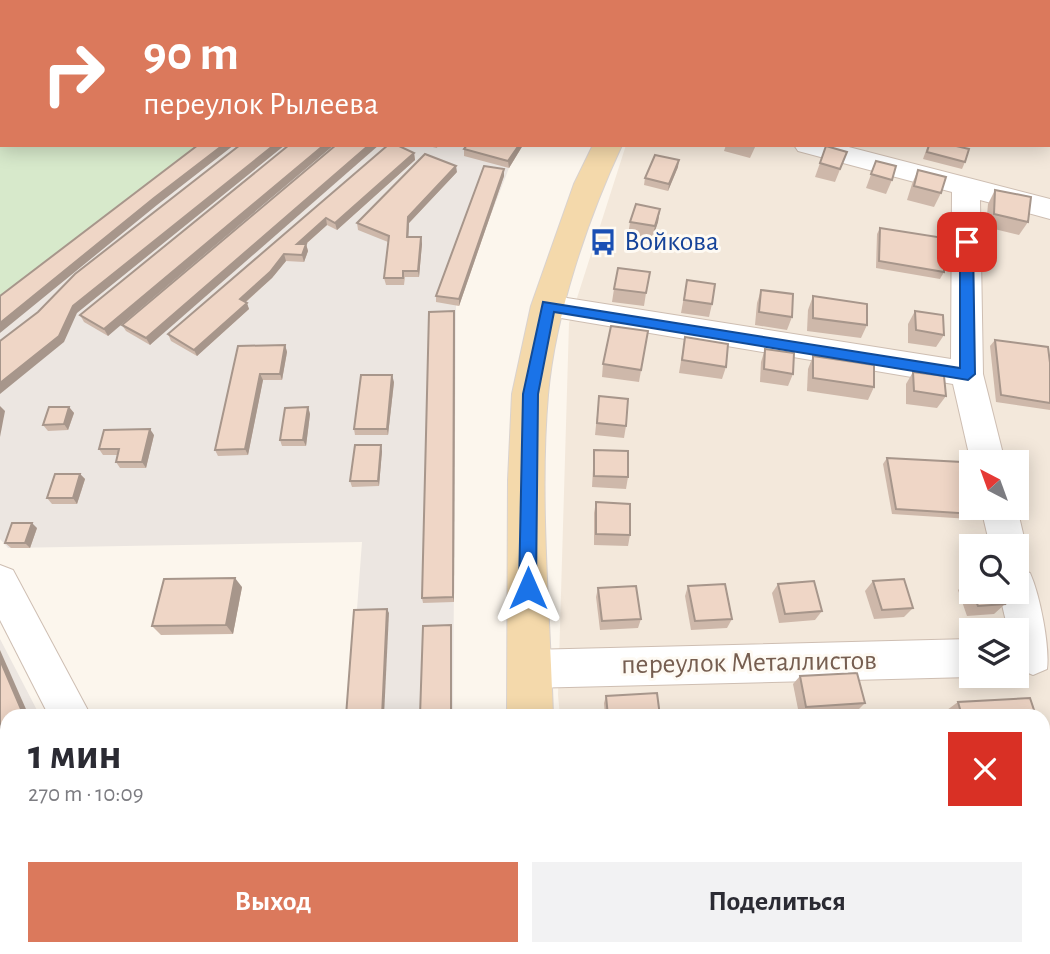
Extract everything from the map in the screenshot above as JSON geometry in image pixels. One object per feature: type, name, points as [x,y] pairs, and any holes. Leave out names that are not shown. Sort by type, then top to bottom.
[{"type":"main road","points":[[530,709],[530,394],[548,306],[589,184],[607,147]]},
{"type":"street","points":[[814,147],[1050,209]]},
{"type":"street","points":[[966,189],[968,374],[985,450]]},
{"type":"street","points":[[548,306],[968,374]]},
{"type":"street","points":[[0,582],[67,709]]},
{"type":"street","points":[[1021,604],[1033,656]]},
{"type":"street","name":"переулок Металлистов","points":[[528,669],[959,658]]},
{"type":"shaded area","points":[[204,147],[522,147],[509,168],[456,305],[453,709],[350,709],[362,542],[8,548],[0,539],[0,304]]},
{"type":"shaded area","points":[[625,147],[1050,147],[1050,709],[559,709],[569,323]]},
{"type":"shaded area","points":[[0,639],[36,709],[0,709]]},
{"type":"green space","points":[[0,147],[204,147],[0,304]]},
{"type":"building","points":[[195,147],[220,147],[0,323],[0,296]]},
{"type":"building","points":[[237,147],[272,147],[73,306],[59,336],[0,383],[0,341],[38,312],[75,274]]},
{"type":"building","points":[[287,147],[322,147],[104,329],[80,315]]},
{"type":"building","points":[[334,147],[367,147],[146,338],[122,325]]},
{"type":"building","points":[[386,147],[401,147],[414,153],[335,223],[326,218],[297,244],[306,244],[302,255],[284,254],[270,272],[240,299],[247,303],[194,350],[168,334]]},
{"type":"building","points":[[466,147],[518,147],[508,161],[464,149]]},
{"type":"building","points":[[826,147],[847,152],[840,169],[820,163]]},
{"type":"building","points":[[928,147],[969,149],[965,162],[927,152]]},
{"type":"building","points":[[425,154],[456,166],[408,217],[407,237],[421,237],[418,271],[403,271],[403,278],[384,278],[389,236],[357,223]]},
{"type":"building","points":[[655,155],[679,160],[669,184],[645,178]]},
{"type":"building","points":[[876,161],[896,166],[892,180],[871,174]]},
{"type":"building","points":[[484,166],[504,169],[459,299],[436,296]]},
{"type":"building","points":[[918,170],[946,177],[941,193],[914,186]]},
{"type":"building","points":[[995,190],[1031,197],[1028,222],[994,214]]},
{"type":"building","points":[[636,204],[660,209],[655,226],[630,222]]},
{"type":"building","points":[[880,228],[944,238],[944,272],[879,261]]},
{"type":"building","points":[[618,268],[650,272],[646,293],[614,289]]},
{"type":"building","points":[[687,280],[715,284],[712,304],[684,300]]},
{"type":"building","points":[[761,290],[793,294],[792,317],[759,312]]},
{"type":"building","points":[[813,296],[867,304],[867,325],[813,318]]},
{"type":"building","points":[[454,311],[453,597],[422,598],[429,312]]},
{"type":"building","points":[[915,311],[943,315],[944,335],[916,330]]},
{"type":"building","points":[[611,326],[648,331],[641,370],[603,364]]},
{"type":"building","points":[[685,337],[728,344],[726,367],[682,360]]},
{"type":"building","points":[[995,340],[1048,347],[1050,403],[1001,395]]},
{"type":"building","points":[[285,345],[280,374],[260,374],[245,449],[215,450],[238,346]]},
{"type":"building","points":[[765,349],[794,353],[793,374],[764,369]]},
{"type":"building","points":[[813,356],[874,365],[874,387],[813,378]]},
{"type":"building","points":[[913,372],[944,376],[946,396],[914,391]]},
{"type":"building","points":[[361,375],[392,375],[387,429],[354,429]]},
{"type":"building","points":[[599,396],[628,399],[626,426],[597,423]]},
{"type":"building","points":[[49,407],[69,407],[64,424],[43,425]]},
{"type":"building","points":[[308,407],[303,440],[280,440],[285,408]]},
{"type":"building","points":[[150,429],[142,462],[116,462],[119,449],[99,449],[104,430]]},
{"type":"building","points":[[355,445],[381,445],[378,481],[350,481]]},
{"type":"building","points":[[594,450],[628,451],[628,477],[594,476]]},
{"type":"building","points":[[887,458],[959,462],[959,513],[896,509]]},
{"type":"building","points":[[55,474],[80,474],[73,498],[47,498]]},
{"type":"building","points":[[596,502],[630,504],[630,535],[596,534]]},
{"type":"building","points":[[12,523],[32,523],[25,543],[5,543]]},
{"type":"building","points":[[235,578],[226,625],[152,626],[164,579]]},
{"type":"building","points":[[904,579],[913,608],[882,610],[873,581]]},
{"type":"building","points":[[814,581],[822,611],[785,614],[778,584]]},
{"type":"building","points":[[725,584],[732,619],[695,621],[688,586]]},
{"type":"building","points":[[636,586],[641,619],[602,621],[598,588]]},
{"type":"building","points":[[387,609],[382,709],[347,709],[354,610]]},
{"type":"building","points":[[451,625],[451,709],[420,709],[423,626]]},
{"type":"building","points":[[0,660],[21,709],[0,709]]},
{"type":"building","points":[[857,673],[865,703],[806,707],[800,676]]},
{"type":"building","points":[[657,693],[659,709],[607,709],[606,696]]},
{"type":"building","points":[[1030,698],[1034,709],[960,709],[958,702]]},
{"type":"place","name":"Войкова","points":[[603,242]]},
{"type":"route","points":[[528,588],[527,480],[530,394],[548,306],[968,374],[967,242]]}]
